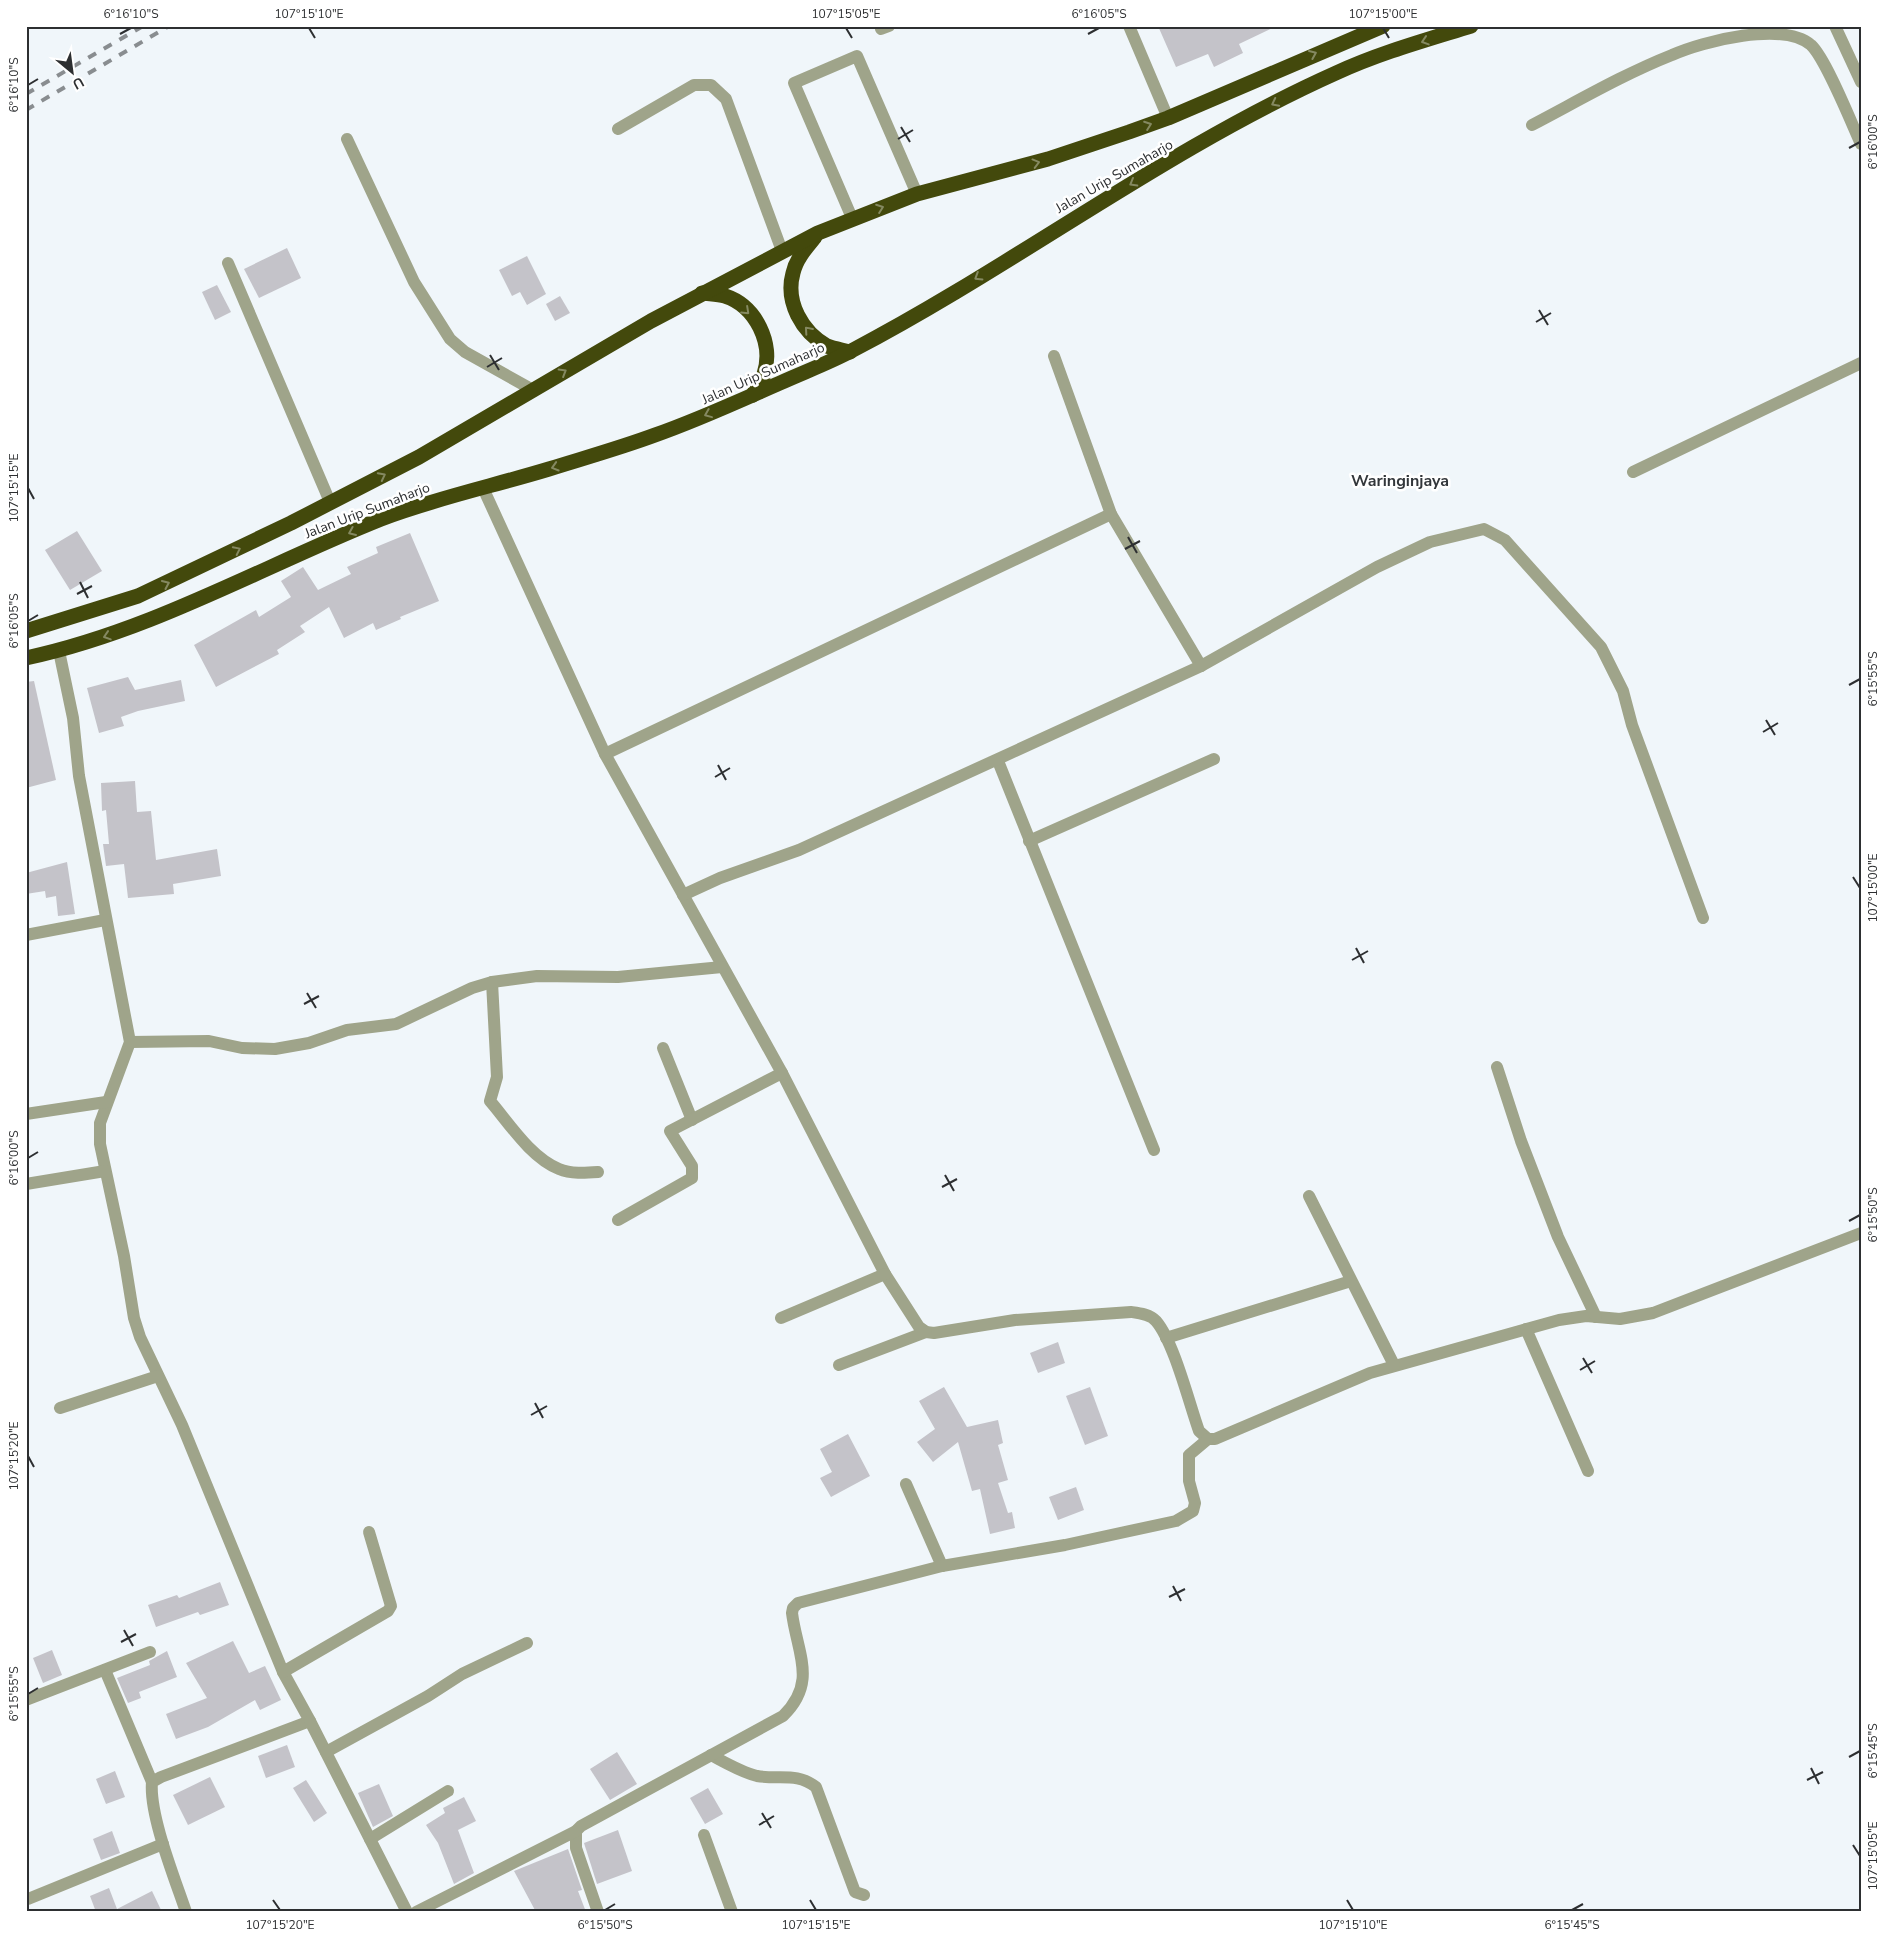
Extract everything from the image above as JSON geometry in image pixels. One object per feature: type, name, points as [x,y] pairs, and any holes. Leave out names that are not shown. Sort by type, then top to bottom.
[{"type":"highway","name":"Jalan Urip Sumaharjo","points":[[26,631],[138,596],[194,571],[419,457],[702,293],[818,232],[917,194],[1048,159],[1168,118],[1383,26]]},
{"type":"highway","name":"Jalan Urip Sumaharjo","points":[[26,658],[59,651],[154,620],[382,519],[430,502],[484,488],[656,435],[753,395],[850,352],[1124,188],[1264,108],[1339,71],[1471,26]]},
{"type":"highway","points":[[818,232],[802,253],[792,274],[791,296],[797,317],[810,334],[828,346],[850,352]]},
{"type":"highway","points":[[702,293],[726,296],[733,300],[747,309],[761,327],[767,350],[764,374],[753,395]]},
{"type":"street","points":[[1129,26],[1168,118]]},
{"type":"street","points":[[1835,26],[1861,82]]},
{"type":"street","points":[[1532,125],[1673,54],[1749,34],[1793,35],[1811,46],[1824,66],[1861,144]]},
{"type":"street","points":[[852,218],[794,83],[857,56],[917,194]]},
{"type":"street","points":[[618,129],[694,85],[711,85],[726,99],[782,251]]},
{"type":"street","points":[[347,139],[414,282],[450,338],[465,352],[533,390]]},
{"type":"street","points":[[228,263],[330,502]]},
{"type":"street","points":[[1054,356],[1111,514],[1201,666]]},
{"type":"street","points":[[1633,472],[1861,362]]},
{"type":"street","points":[[484,488],[605,754],[782,1073],[885,1274],[914,1321],[926,1332]]},
{"type":"street","points":[[605,754],[1111,514]]},
{"type":"street","points":[[684,895],[720,878],[799,850],[998,761],[1201,666],[1377,567],[1430,542],[1484,530],[1505,540],[1601,647],[1623,691],[1636,734],[1703,918]]},
{"type":"street","points":[[59,651],[105,920],[130,1042],[106,1102],[100,1123],[100,1144],[124,1256],[134,1318],[140,1337],[182,1425],[282,1672],[310,1720],[407,1912]]},
{"type":"street","points":[[1029,841],[1214,759]]},
{"type":"street","points":[[998,761],[1154,1150]]},
{"type":"street","points":[[26,935],[105,920]]},
{"type":"street","points":[[130,1042],[209,1041],[242,1048],[275,1049],[309,1043],[347,1030],[396,1024],[428,1008],[492,982],[537,976],[618,977],[722,967]]},
{"type":"street","points":[[492,982],[496,1078],[490,1101],[546,1162],[560,1170],[577,1173],[598,1172]]},
{"type":"street","points":[[663,1048],[692,1120]]},
{"type":"street","points":[[1496,1067],[1551,1219],[1596,1318]]},
{"type":"street","points":[[618,1220],[692,1178],[692,1166],[670,1131],[782,1073]]},
{"type":"street","points":[[26,1114],[106,1102]]},
{"type":"street","points":[[26,1184],[105,1171]]},
{"type":"street","points":[[1310,1196],[1394,1365]]},
{"type":"street","points":[[416,1912],[576,1831],[581,1826],[783,1716],[791,1707],[802,1684],[802,1653],[792,1613],[793,1608],[798,1603],[942,1566],[1065,1545],[1176,1521],[1190,1515],[1195,1503],[1189,1481],[1189,1455],[1208,1439],[1225,1435],[1332,1387],[1394,1365],[1574,1317],[1620,1319],[1653,1313],[1861,1233]]},
{"type":"street","points":[[781,1318],[885,1274]]},
{"type":"street","points":[[1166,1338],[1351,1281]]},
{"type":"street","points":[[839,1365],[926,1332],[934,1333],[1015,1320],[1131,1312],[1145,1314],[1155,1320],[1166,1338],[1199,1431],[1208,1439]]},
{"type":"street","points":[[1526,1329],[1588,1471]]},
{"type":"street","points":[[60,1408],[158,1376]]},
{"type":"street","points":[[906,1484],[942,1566]]},
{"type":"street","points":[[282,1672],[388,1611],[391,1606],[369,1532]]},
{"type":"street","points":[[326,1752],[428,1696],[462,1674],[527,1643]]},
{"type":"street","points":[[26,1700],[150,1652]]},
{"type":"street","points":[[105,1670],[152,1782],[151,1792],[163,1844],[186,1912]]},
{"type":"street","points":[[152,1782],[161,1776],[310,1720]]},
{"type":"street","points":[[711,1755],[749,1774],[766,1777],[802,1778],[816,1787],[855,1892],[864,1895]]},
{"type":"street","points":[[370,1839],[448,1791]]},
{"type":"street","points":[[576,1831],[576,1848],[598,1912]]},
{"type":"street","points":[[704,1835],[732,1912]]},
{"type":"street","points":[[28,1899],[163,1844]]},
{"type":"building","points":[[1158,26],[1277,26],[1239,44],[1243,53],[1214,67],[1208,54],[1176,67]]},
{"type":"building","points":[[287,248],[301,278],[259,298],[244,269]]},
{"type":"building","points":[[527,256],[546,294],[527,305],[520,292],[512,296],[499,270]]},
{"type":"building","points":[[217,285],[231,312],[215,320],[202,292]]},
{"type":"building","points":[[560,296],[570,313],[555,321],[546,304]]},
{"type":"building","points":[[77,531],[102,571],[70,590],[45,550]]},
{"type":"building","points":[[410,533],[439,601],[400,617],[401,619],[376,630],[373,623],[344,638],[329,607],[300,626],[305,632],[277,650],[279,654],[216,687],[194,645],[256,610],[259,617],[291,597],[281,581],[303,567],[318,590],[351,574],[347,567],[378,553],[376,547]]},
{"type":"building","points":[[128,677],[135,690],[181,680],[185,701],[138,711],[121,717],[124,726],[99,733],[87,688]]},
{"type":"building","points":[[34,681],[56,780],[26,788],[26,682]]},
{"type":"building","points":[[135,781],[137,812],[151,811],[156,860],[217,849],[221,876],[173,884],[174,894],[128,898],[124,864],[106,866],[103,844],[109,844],[106,810],[102,811],[101,783]]},
{"type":"building","points":[[67,862],[75,914],[58,916],[56,896],[46,898],[45,891],[26,894],[26,873]]},
{"type":"building","points":[[1058,1342],[1065,1363],[1038,1373],[1030,1353]]},
{"type":"building","points":[[944,1387],[967,1427],[998,1420],[1003,1443],[998,1445],[1008,1480],[998,1483],[1008,1513],[1012,1512],[1015,1528],[990,1534],[980,1489],[972,1491],[958,1442],[933,1462],[917,1442],[935,1429],[919,1401]]},
{"type":"building","points":[[1090,1387],[1108,1436],[1085,1445],[1066,1396]]},
{"type":"building","points":[[848,1434],[870,1476],[831,1497],[820,1478],[832,1472],[820,1449]]},
{"type":"building","points":[[1076,1487],[1084,1510],[1058,1520],[1049,1497]]},
{"type":"building","points":[[220,1582],[229,1605],[200,1615],[198,1612],[156,1627],[148,1605],[177,1595],[179,1598]]},
{"type":"building","points":[[233,1641],[249,1673],[265,1666],[281,1700],[260,1710],[255,1700],[208,1727],[176,1739],[166,1714],[207,1698],[186,1663]]},
{"type":"building","points":[[52,1650],[62,1675],[43,1683],[33,1658]]},
{"type":"building","points":[[167,1651],[177,1677],[139,1692],[141,1698],[128,1703],[117,1678],[150,1665],[149,1661]]},
{"type":"building","points":[[287,1745],[295,1767],[266,1778],[258,1756]]},
{"type":"building","points":[[617,1752],[637,1784],[610,1800],[590,1769]]},
{"type":"building","points":[[115,1771],[125,1797],[106,1804],[96,1779]]},
{"type":"building","points":[[210,1777],[225,1807],[188,1825],[173,1795]]},
{"type":"building","points":[[306,1780],[327,1813],[314,1822],[293,1788]]},
{"type":"building","points":[[379,1784],[393,1816],[373,1827],[358,1793]]},
{"type":"building","points":[[708,1788],[723,1814],[705,1824],[690,1798]]},
{"type":"building","points":[[464,1797],[476,1821],[458,1830],[474,1873],[454,1884],[438,1843],[426,1825],[445,1813],[443,1808]]},
{"type":"building","points":[[618,1830],[632,1871],[597,1884],[584,1843]]},
{"type":"building","points":[[112,1831],[120,1853],[101,1860],[93,1839]]},
{"type":"building","points":[[568,1849],[582,1890],[578,1891],[586,1912],[536,1912],[514,1871]]},
{"type":"building","points":[[109,1888],[117,1909],[152,1891],[162,1912],[96,1912],[90,1896]]},
{"type":"railway","points":[[26,94],[143,26]]},
{"type":"railway","points":[[26,110],[169,26]]},
{"type":"district","name":"Waringinjaya","points":[[1400,480]]}]
